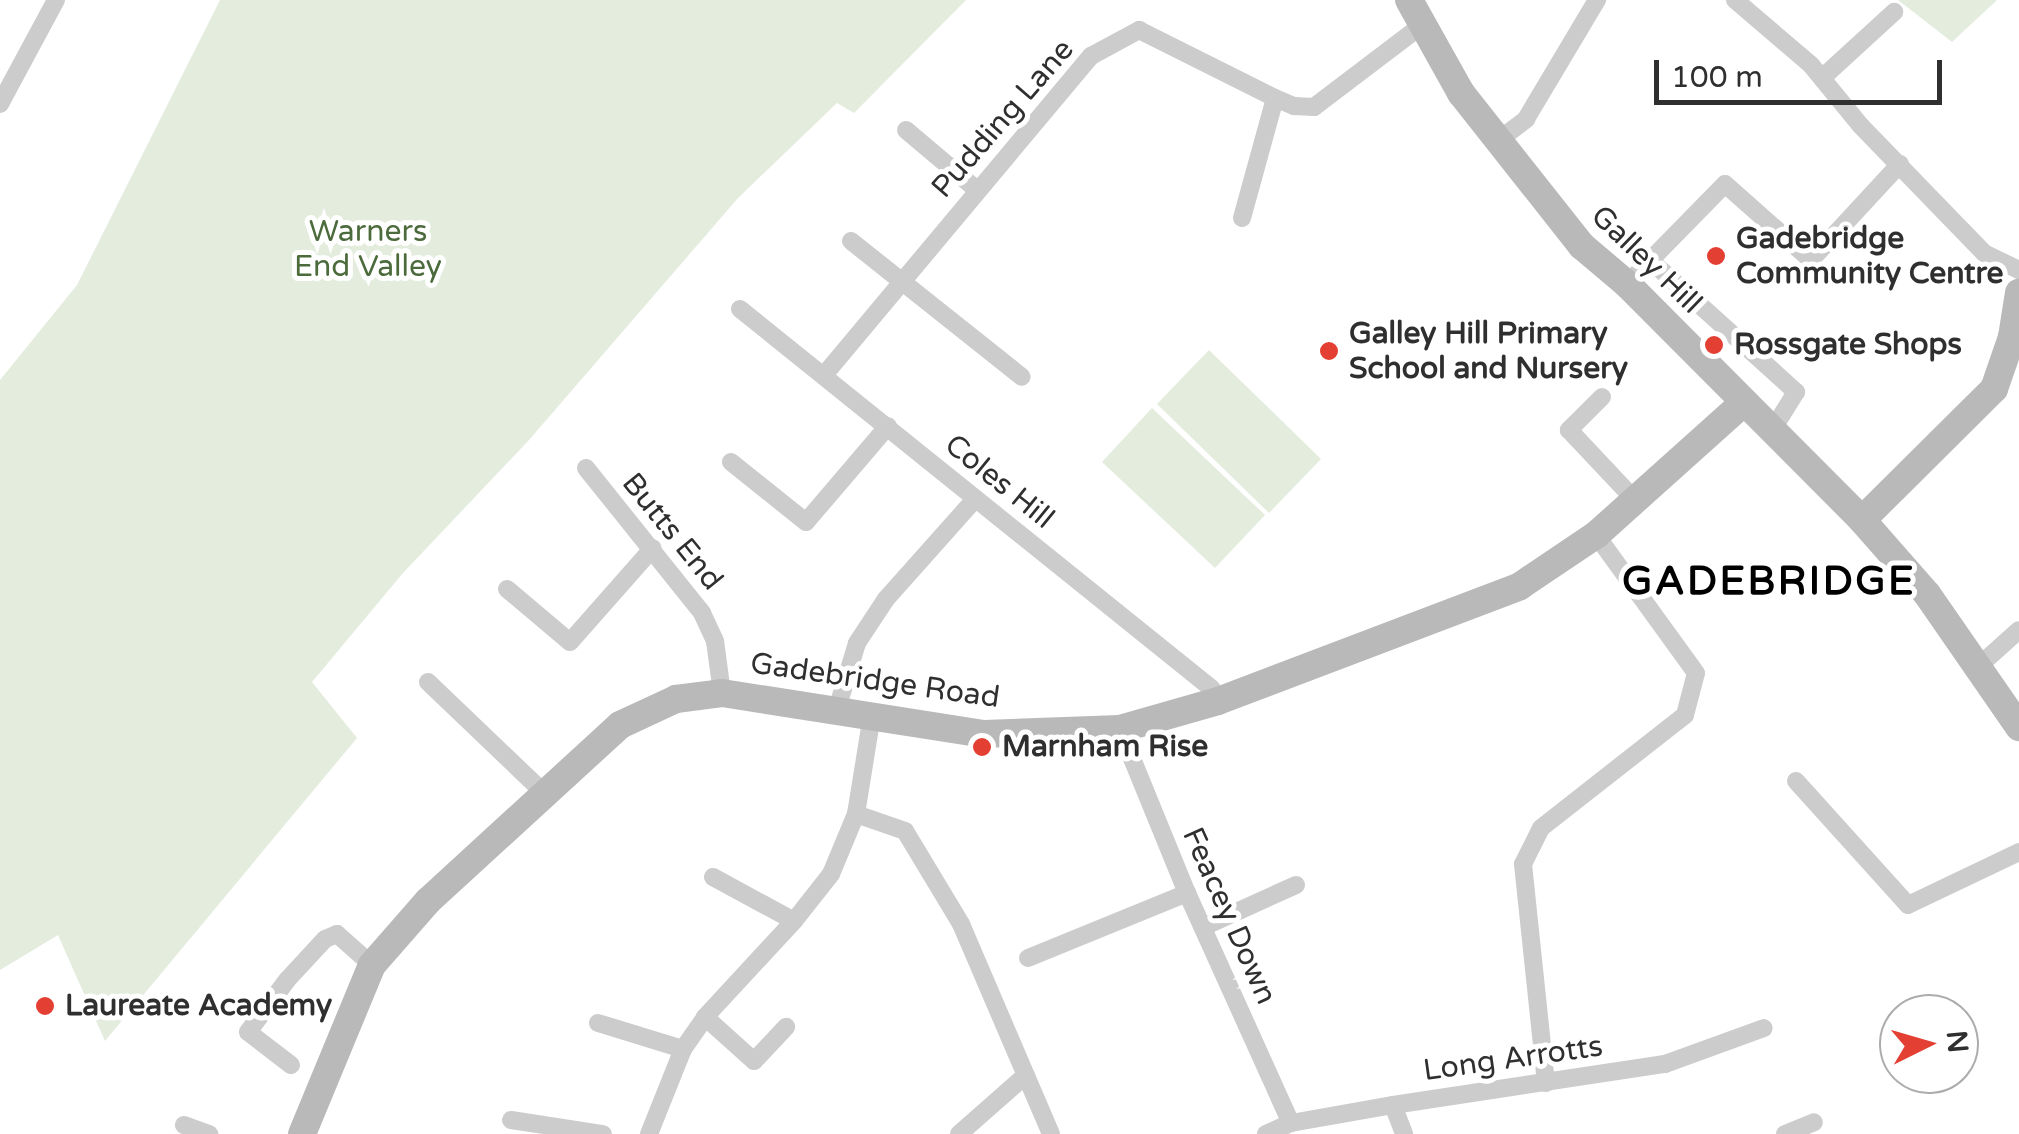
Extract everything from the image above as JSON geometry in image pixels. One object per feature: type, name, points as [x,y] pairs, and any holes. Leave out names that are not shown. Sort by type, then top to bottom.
[{"type":"street","points":[[0,104],[56,0]]},
{"type":"street","points":[[1496,142],[1526,120],[1597,0]]},
{"type":"street","points":[[1735,0],[1760,17],[1822,78],[1984,252],[2019,270]]},
{"type":"street","name":"Galley Hill","points":[[1415,12],[1496,142],[1582,246],[1628,284],[1862,520],[1980,665],[2019,727]]},
{"type":"street","name":"Pudding Lane","points":[[825,374],[976,189],[1092,56],[1139,30],[1275,98],[1314,107],[1329,99],[1415,12]]},
{"type":"street","points":[[1822,78],[1894,12]]},
{"type":"street","points":[[1242,218],[1275,98]]},
{"type":"street","points":[[906,130],[976,189]]},
{"type":"street","points":[[1628,284],[1724,184],[1811,260],[1900,164]]},
{"type":"street","points":[[850,241],[1022,377]]},
{"type":"street","points":[[1650,260],[1796,392],[1773,430]]},
{"type":"street","points":[[1862,520],[1994,389],[2012,337],[2019,292]]},
{"type":"street","name":"Coles Hill","points":[[740,309],[1211,688],[1218,702]]},
{"type":"street","points":[[1602,397],[1569,430],[1636,501]]},
{"type":"street","name":"Gadebridge Road","points":[[302,1134],[372,965],[428,901],[620,725],[676,700],[722,692],[984,734],[1120,729],[1218,702],[1520,586],[1596,536],[1744,402]]},
{"type":"street","points":[[731,462],[806,522],[888,426]]},
{"type":"street","name":"Butts End","points":[[586,468],[702,613],[715,640],[722,692]]},
{"type":"street","points":[[837,709],[857,644],[886,599],[974,499]]},
{"type":"street","points":[[1546,1083],[1522,864],[1541,828],[1684,715],[1696,673],[1596,536]]},
{"type":"street","points":[[507,588],[570,642],[653,548]]},
{"type":"street","points":[[1980,665],[2019,630]]},
{"type":"street","points":[[428,682],[544,794]]},
{"type":"street","points":[[649,1134],[684,1049],[705,1018],[794,922],[831,874],[856,814],[872,714]]},
{"type":"street","name":"Feacey Down","points":[[1120,729],[1187,894],[1292,1123]]},
{"type":"street","points":[[1796,780],[1908,906],[2019,852]]},
{"type":"street","points":[[856,814],[905,832],[961,924],[1051,1134]]},
{"type":"street","points":[[712,877],[794,922]]},
{"type":"street","points":[[1202,927],[1296,885]]},
{"type":"street","points":[[1028,958],[1187,894]]},
{"type":"street","points":[[291,1065],[248,1032],[325,939],[337,934],[372,965]]},
{"type":"street","points":[[705,1018],[754,1062],[786,1027]]},
{"type":"street","points":[[598,1023],[684,1049]]},
{"type":"street","name":"Long Arrotts","points":[[1266,1134],[1292,1123],[1393,1105],[1665,1064],[1764,1028]]},
{"type":"street","points":[[959,1134],[1026,1075]]},
{"type":"street","points":[[1393,1105],[1404,1134]]},
{"type":"street","points":[[511,1120],[603,1134]]},
{"type":"street","points":[[1785,1134],[1814,1122]]},
{"type":"street","points":[[184,1125],[209,1134]]},
{"type":"green space","name":"Warners End Valley","points":[[220,0],[966,0],[854,113],[837,103],[738,198],[529,440],[403,573],[312,682],[357,738],[105,1041],[58,935],[0,970],[0,380],[77,285]]},
{"type":"green space","points":[[1898,0],[1997,0],[1952,42]]},
{"type":"green space","points":[[1209,350],[1321,459],[1269,513],[1157,404]]},
{"type":"green space","points":[[1152,408],[1265,515],[1215,568],[1102,462]]},
{"type":"place","name":"Gadebridge Community Centre","points":[[1716,256]]},
{"type":"place","name":"Rossgate Shops","points":[[1714,345]]},
{"type":"place","name":"Galley Hill Primary School and Nursery","points":[[1329,351]]},
{"type":"place","name":"Marnham Rise","points":[[982,747]]},
{"type":"place","name":"Laureate Academy","points":[[45,1006]]},
{"type":"district","name":"GADEBRIDGE","points":[[1769,581]]}]
